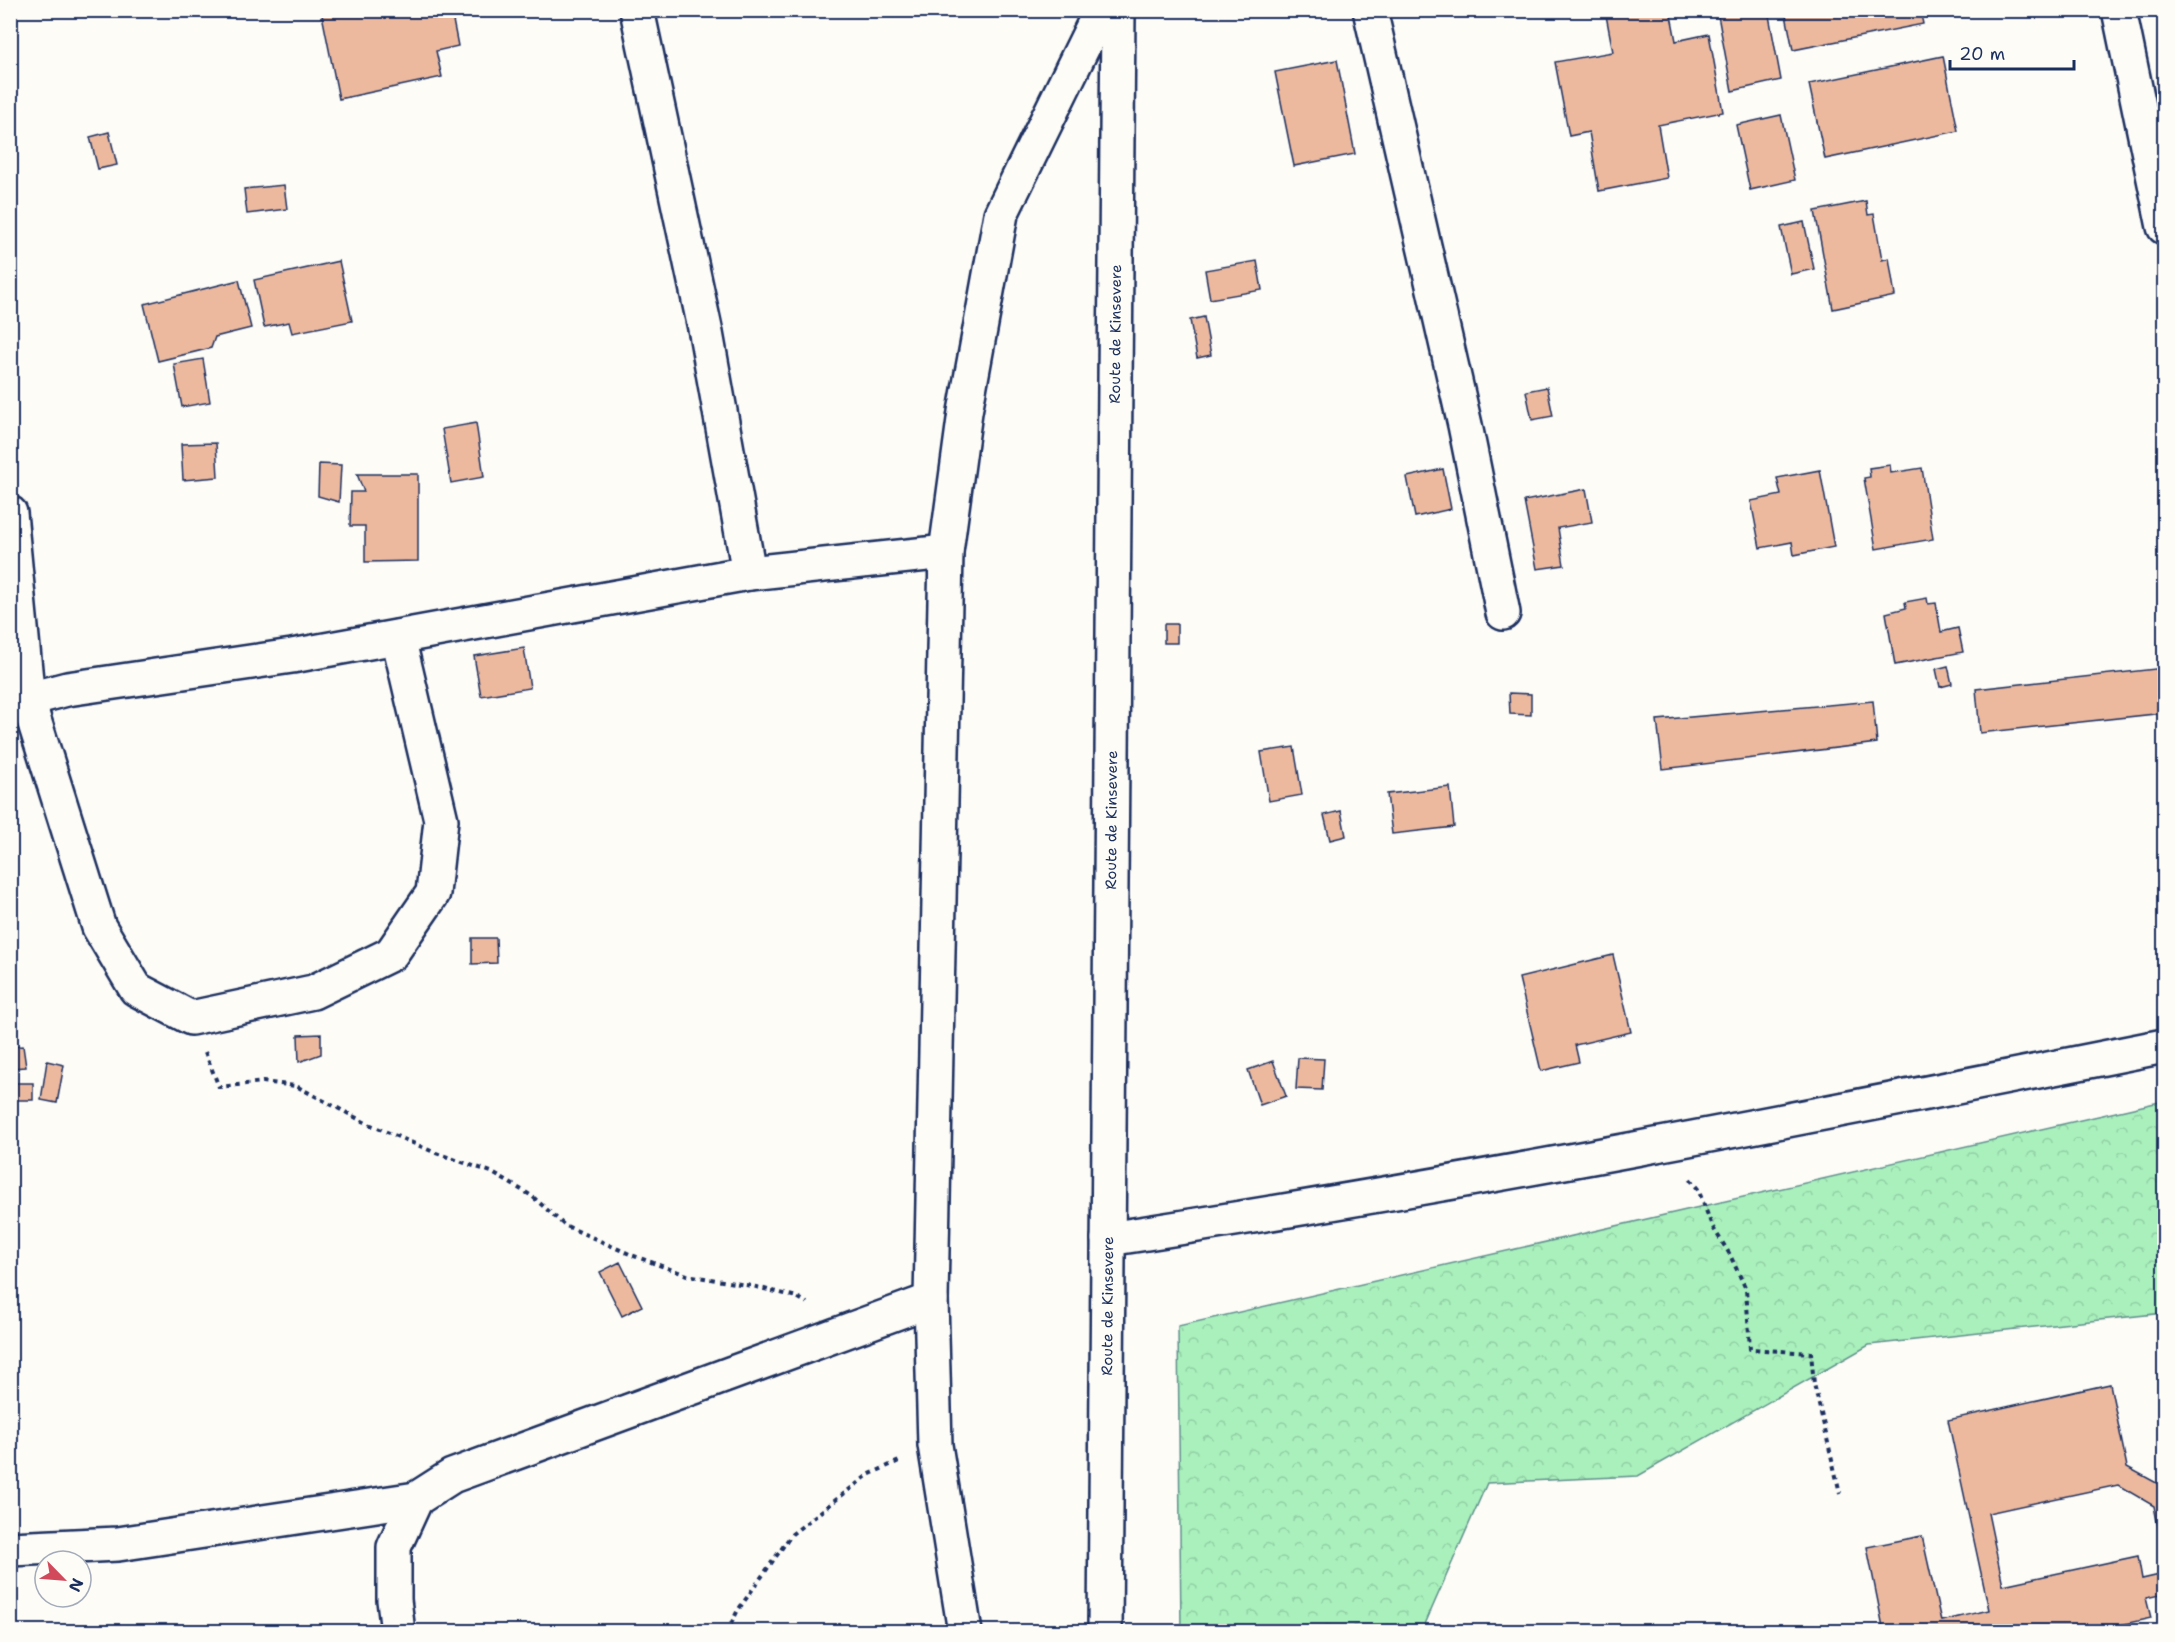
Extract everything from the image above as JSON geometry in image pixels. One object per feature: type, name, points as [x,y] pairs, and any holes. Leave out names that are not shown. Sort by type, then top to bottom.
[{"type":"street","points":[[637,10],[706,333],[749,573]]},
{"type":"street","points":[[965,1632],[935,1445],[931,1300],[946,552],[965,412],[1001,214],[1101,10]]},
{"type":"street","name":"Route de Kinsevere","points":[[1105,1632],[1118,10]]},
{"type":"street","points":[[1370,10],[1465,425],[1503,613]]},
{"type":"street","points":[[2119,10],[2164,227]]},
{"type":"street","points":[[10,513],[19,703],[99,927],[136,989],[191,1018],[313,992],[391,954],[433,893],[441,820],[398,637]]},
{"type":"street","points":[[19,703],[67,689],[398,637],[749,573],[946,552]]},
{"type":"street","points":[[1108,1239],[1207,1224],[1665,1142],[2164,1046]]},
{"type":"street","points":[[10,1549],[118,1544],[416,1499],[452,1476],[931,1300]]},
{"type":"street","points":[[398,1632],[394,1600],[394,1547],[416,1499]]},
{"type":"path","points":[[191,1018],[219,1087],[262,1082],[296,1086],[366,1123],[436,1153],[491,1172],[532,1196],[564,1225],[574,1230],[687,1275],[797,1297],[851,1331]]},
{"type":"path","points":[[1665,1142],[1698,1189],[1712,1226],[1729,1253],[1746,1289],[1750,1349],[1811,1353],[1814,1384],[1840,1493]]},
{"type":"path","points":[[727,1632],[738,1610],[792,1534],[868,1475],[935,1445]]},
{"type":"green space","points":[[2164,1101],[2164,1313],[1869,1345],[1638,1476],[1487,1483],[1422,1631],[1181,1631],[1178,1326]]},
{"type":"building","points":[[321,10],[451,10],[458,46],[436,51],[442,77],[339,99]]},
{"type":"building","points":[[1605,10],[1670,10],[1676,41],[1709,34],[1723,112],[1658,125],[1667,178],[1599,191],[1589,132],[1569,136],[1555,62],[1613,52]]},
{"type":"building","points":[[1717,10],[1768,10],[1781,80],[1732,91]]},
{"type":"building","points":[[1785,10],[1920,10],[1923,24],[1793,50]]},
{"type":"building","points":[[1943,56],[1958,131],[1825,159],[1809,84]]},
{"type":"building","points":[[1337,60],[1355,154],[1294,166],[1275,72]]},
{"type":"building","points":[[1781,115],[1795,180],[1750,190],[1736,125]]},
{"type":"building","points":[[109,132],[117,165],[98,169],[90,137]]},
{"type":"building","points":[[284,185],[287,209],[247,214],[244,189]]},
{"type":"building","points":[[1866,201],[1868,215],[1874,214],[1882,260],[1889,258],[1895,296],[1833,309],[1815,211]]},
{"type":"building","points":[[1804,222],[1814,269],[1791,274],[1781,227]]},
{"type":"building","points":[[339,261],[352,321],[292,333],[289,322],[264,327],[254,280]]},
{"type":"building","points":[[1257,261],[1262,290],[1210,299],[1205,270]]},
{"type":"building","points":[[239,280],[251,328],[215,337],[211,348],[158,361],[144,304]]},
{"type":"building","points":[[1204,317],[1211,355],[1197,358],[1190,320]]},
{"type":"building","points":[[203,359],[210,402],[182,407],[174,364]]},
{"type":"building","points":[[1547,387],[1553,416],[1532,420],[1526,391]]},
{"type":"building","points":[[476,423],[484,477],[451,483],[442,429]]},
{"type":"building","points":[[216,443],[218,477],[183,480],[181,444]]},
{"type":"building","points":[[319,464],[341,465],[339,502],[318,496]]},
{"type":"building","points":[[1890,465],[1891,473],[1922,468],[1933,539],[1876,549],[1864,478],[1870,477],[1869,468]]},
{"type":"building","points":[[1443,469],[1451,509],[1415,517],[1407,477]]},
{"type":"building","points":[[1820,470],[1834,547],[1794,555],[1792,542],[1760,548],[1751,501],[1781,495],[1777,478]]},
{"type":"building","points":[[357,474],[418,474],[418,561],[365,562],[365,526],[350,526],[351,492],[364,492]]},
{"type":"building","points":[[1586,489],[1592,522],[1558,528],[1564,565],[1537,569],[1524,501]]},
{"type":"building","points":[[1927,598],[1928,604],[1936,603],[1941,632],[1958,628],[1963,652],[1895,665],[1886,613],[1906,608],[1905,602]]},
{"type":"building","points":[[1164,624],[1177,624],[1177,643],[1164,643]]},
{"type":"building","points":[[524,648],[530,688],[481,696],[474,656]]},
{"type":"building","points":[[1948,666],[1952,684],[1940,687],[1936,669]]},
{"type":"building","points":[[2164,668],[2164,713],[1980,733],[1976,689]]},
{"type":"building","points":[[1509,693],[1531,694],[1531,715],[1510,714]]},
{"type":"building","points":[[1873,701],[1877,743],[1663,769],[1657,720]]},
{"type":"building","points":[[1294,747],[1302,795],[1269,801],[1261,752]]},
{"type":"building","points":[[1450,787],[1454,827],[1392,834],[1387,794]]},
{"type":"building","points":[[1341,811],[1346,836],[1330,840],[1324,815]]},
{"type":"building","points":[[472,938],[496,938],[497,963],[472,964]]},
{"type":"building","points":[[1613,955],[1631,1032],[1575,1045],[1579,1062],[1541,1071],[1519,978]]},
{"type":"building","points":[[321,1034],[321,1054],[299,1062],[298,1035]]},
{"type":"building","points":[[23,1046],[26,1067],[10,1068],[10,1047]]},
{"type":"building","points":[[1298,1058],[1324,1059],[1322,1090],[1296,1089]]},
{"type":"building","points":[[47,1061],[64,1065],[57,1103],[41,1100]]},
{"type":"building","points":[[1273,1061],[1286,1096],[1260,1105],[1248,1070]]},
{"type":"building","points":[[15,1083],[33,1083],[33,1100],[15,1100]]},
{"type":"building","points":[[620,1262],[642,1306],[622,1316],[600,1272]]},
{"type":"building","points":[[2110,1384],[2127,1467],[2164,1487],[2164,1557],[2154,1506],[2118,1485],[1988,1513],[2003,1585],[2138,1556],[2142,1579],[2164,1574],[2164,1594],[2146,1598],[2151,1618],[2089,1632],[1994,1632],[1993,1628],[1979,1632],[1884,1632],[1867,1547],[1922,1536],[1941,1621],[1989,1610],[1948,1420]]}]
